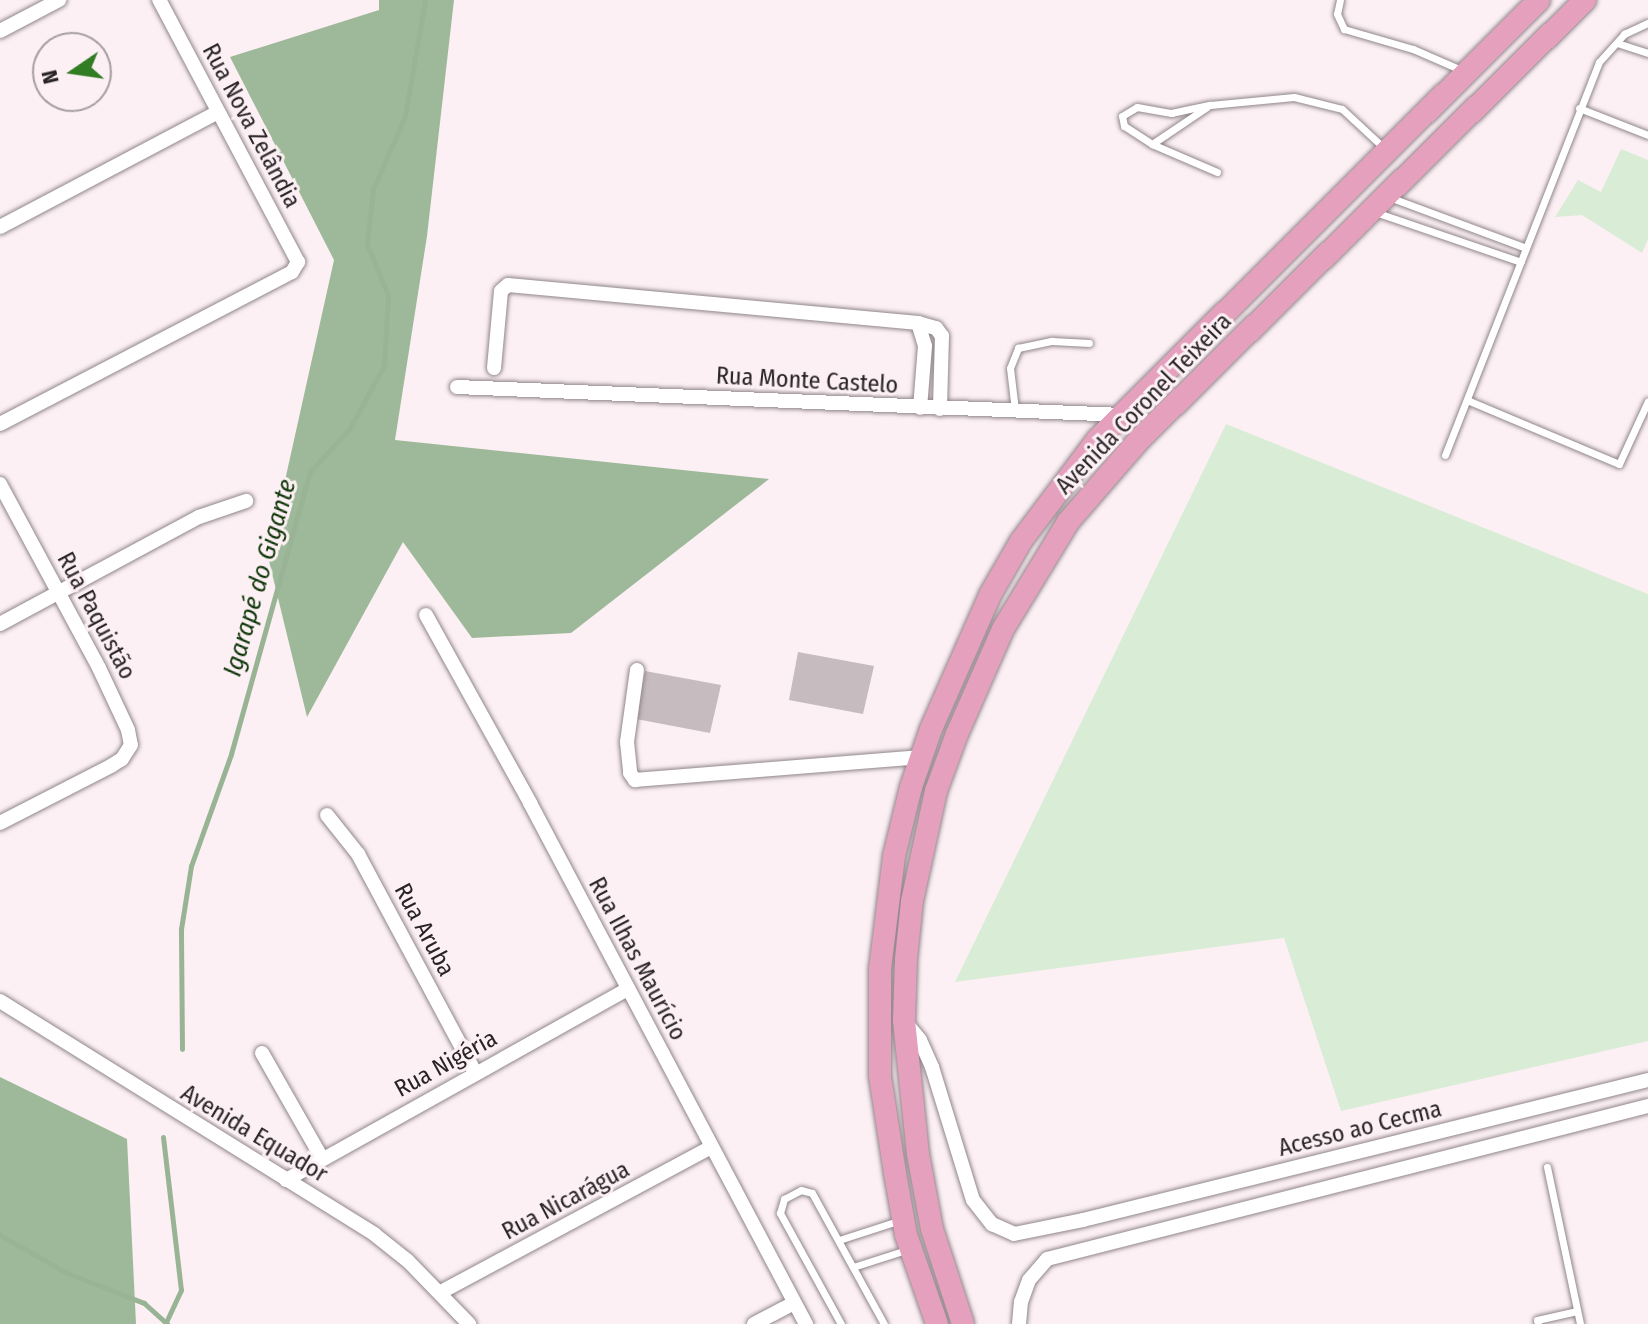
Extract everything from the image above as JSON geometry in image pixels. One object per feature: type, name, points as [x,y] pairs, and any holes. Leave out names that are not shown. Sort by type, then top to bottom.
[{"type":"highway","name":"Avenida Coronel Teixeira","points":[[937,1324],[903,1219],[880,1076],[880,969],[894,856],[921,757],[998,582],[1048,504],[1122,415],[1539,0]]},
{"type":"highway","name":"Avenida Coronel Teixeira","points":[[963,1324],[932,1229],[909,1091],[904,1020],[912,901],[936,791],[957,734],[1013,610],[1068,522],[1140,439],[1585,0]]},
{"type":"street","points":[[0,31],[59,0]]},
{"type":"street","name":"Rua Nova Zelândia","points":[[0,424],[292,272],[297,255],[159,0]]},
{"type":"street","points":[[0,227],[218,112]]},
{"type":"street","points":[[494,368],[501,291],[508,285],[918,323],[936,328],[942,336],[940,409]]},
{"type":"street","points":[[918,323],[925,346],[920,408]]},
{"type":"street","name":"Rua Monte Castelo","points":[[457,387],[1122,415]]},
{"type":"street","name":"Rua Paquistão","points":[[0,484],[128,730],[131,745],[122,759],[111,766],[0,823]]},
{"type":"street","points":[[0,624],[199,517],[246,501]]},
{"type":"street","name":"Rua Ilhas Maurício","points":[[426,615],[806,1324]]},
{"type":"street","points":[[637,670],[627,742],[630,773],[635,780],[921,757]]},
{"type":"street","name":"Rua Aruba","points":[[327,815],[358,854],[475,1072]]},
{"type":"street","name":"Rua Nigéria","points":[[286,1180],[628,989]]},
{"type":"street","name":"Avenida Equador","points":[[0,1001],[374,1234],[441,1292],[469,1324]]},
{"type":"street","name":"Acesso ao Cecma","points":[[904,1020],[920,1040],[932,1067],[973,1200],[992,1224],[1014,1234],[1083,1220],[1648,1080]]},
{"type":"street","points":[[262,1053],[322,1158]]},
{"type":"street","name":"Acesso ao Cecma","points":[[1019,1324],[1021,1302],[1029,1280],[1047,1259],[1648,1106]]},
{"type":"street","name":"Rua Nicarágua","points":[[441,1292],[711,1147]]},
{"type":"street","points":[[1083,1220],[1090,1247]]},
{"type":"street","points":[[754,1324],[794,1303]]},
{"type":"lane","points":[[1340,0],[1337,14],[1344,29],[1413,49],[1467,73]]},
{"type":"lane","points":[[1445,455],[1599,62],[1624,34],[1648,23]]},
{"type":"lane","points":[[1617,43],[1648,53]]},
{"type":"lane","points":[[1217,172],[1152,144],[1124,126],[1122,116],[1137,107],[1171,113],[1210,105],[1294,97],[1342,109],[1388,152]]},
{"type":"lane","points":[[1152,144],[1210,105]]},
{"type":"lane","points":[[1579,108],[1648,135]]},
{"type":"lane","points":[[1380,204],[1526,248]]},
{"type":"lane","points":[[1380,204],[1521,262]]},
{"type":"lane","points":[[1015,412],[1010,368],[1018,348],[1052,341],[1089,343]]},
{"type":"lane","points":[[1467,400],[1619,464],[1648,401]]},
{"type":"lane","points":[[1547,1167],[1580,1324]]},
{"type":"lane","points":[[841,1324],[780,1213],[784,1199],[801,1190],[812,1193],[884,1324]]},
{"type":"lane","points":[[839,1240],[903,1219]]},
{"type":"lane","points":[[853,1267],[911,1249]]},
{"type":"lane","points":[[1538,1324],[1537,1320],[1577,1311]]},
{"type":"green space","points":[[379,0],[454,0],[427,236],[395,440],[769,479],[571,633],[472,638],[403,542],[307,717],[268,557],[334,260],[230,57],[379,10]]},
{"type":"green space","points":[[1621,149],[1648,160],[1648,239],[1642,253],[1582,215],[1555,217],[1578,180],[1601,192]]},
{"type":"green space","points":[[1226,424],[1648,594],[1648,1041],[1341,1111],[1284,938],[955,982]]},
{"type":"green space","points":[[0,1077],[127,1139],[136,1324],[0,1324]]},
{"type":"building","points":[[798,652],[874,666],[863,714],[789,700]]},
{"type":"building","points":[[645,671],[721,685],[710,733],[636,719]]},
{"type":"waterway","name":"Igarapé do Gigante","points":[[182,1049],[181,929],[191,866],[231,754],[310,472],[350,428],[384,365],[388,295],[367,244],[373,189],[405,116],[425,0]]},
{"type":"waterway","points":[[163,1137],[181,1290],[166,1322]]},
{"type":"waterway","points":[[0,1235],[67,1273],[144,1303],[167,1324]]}]
